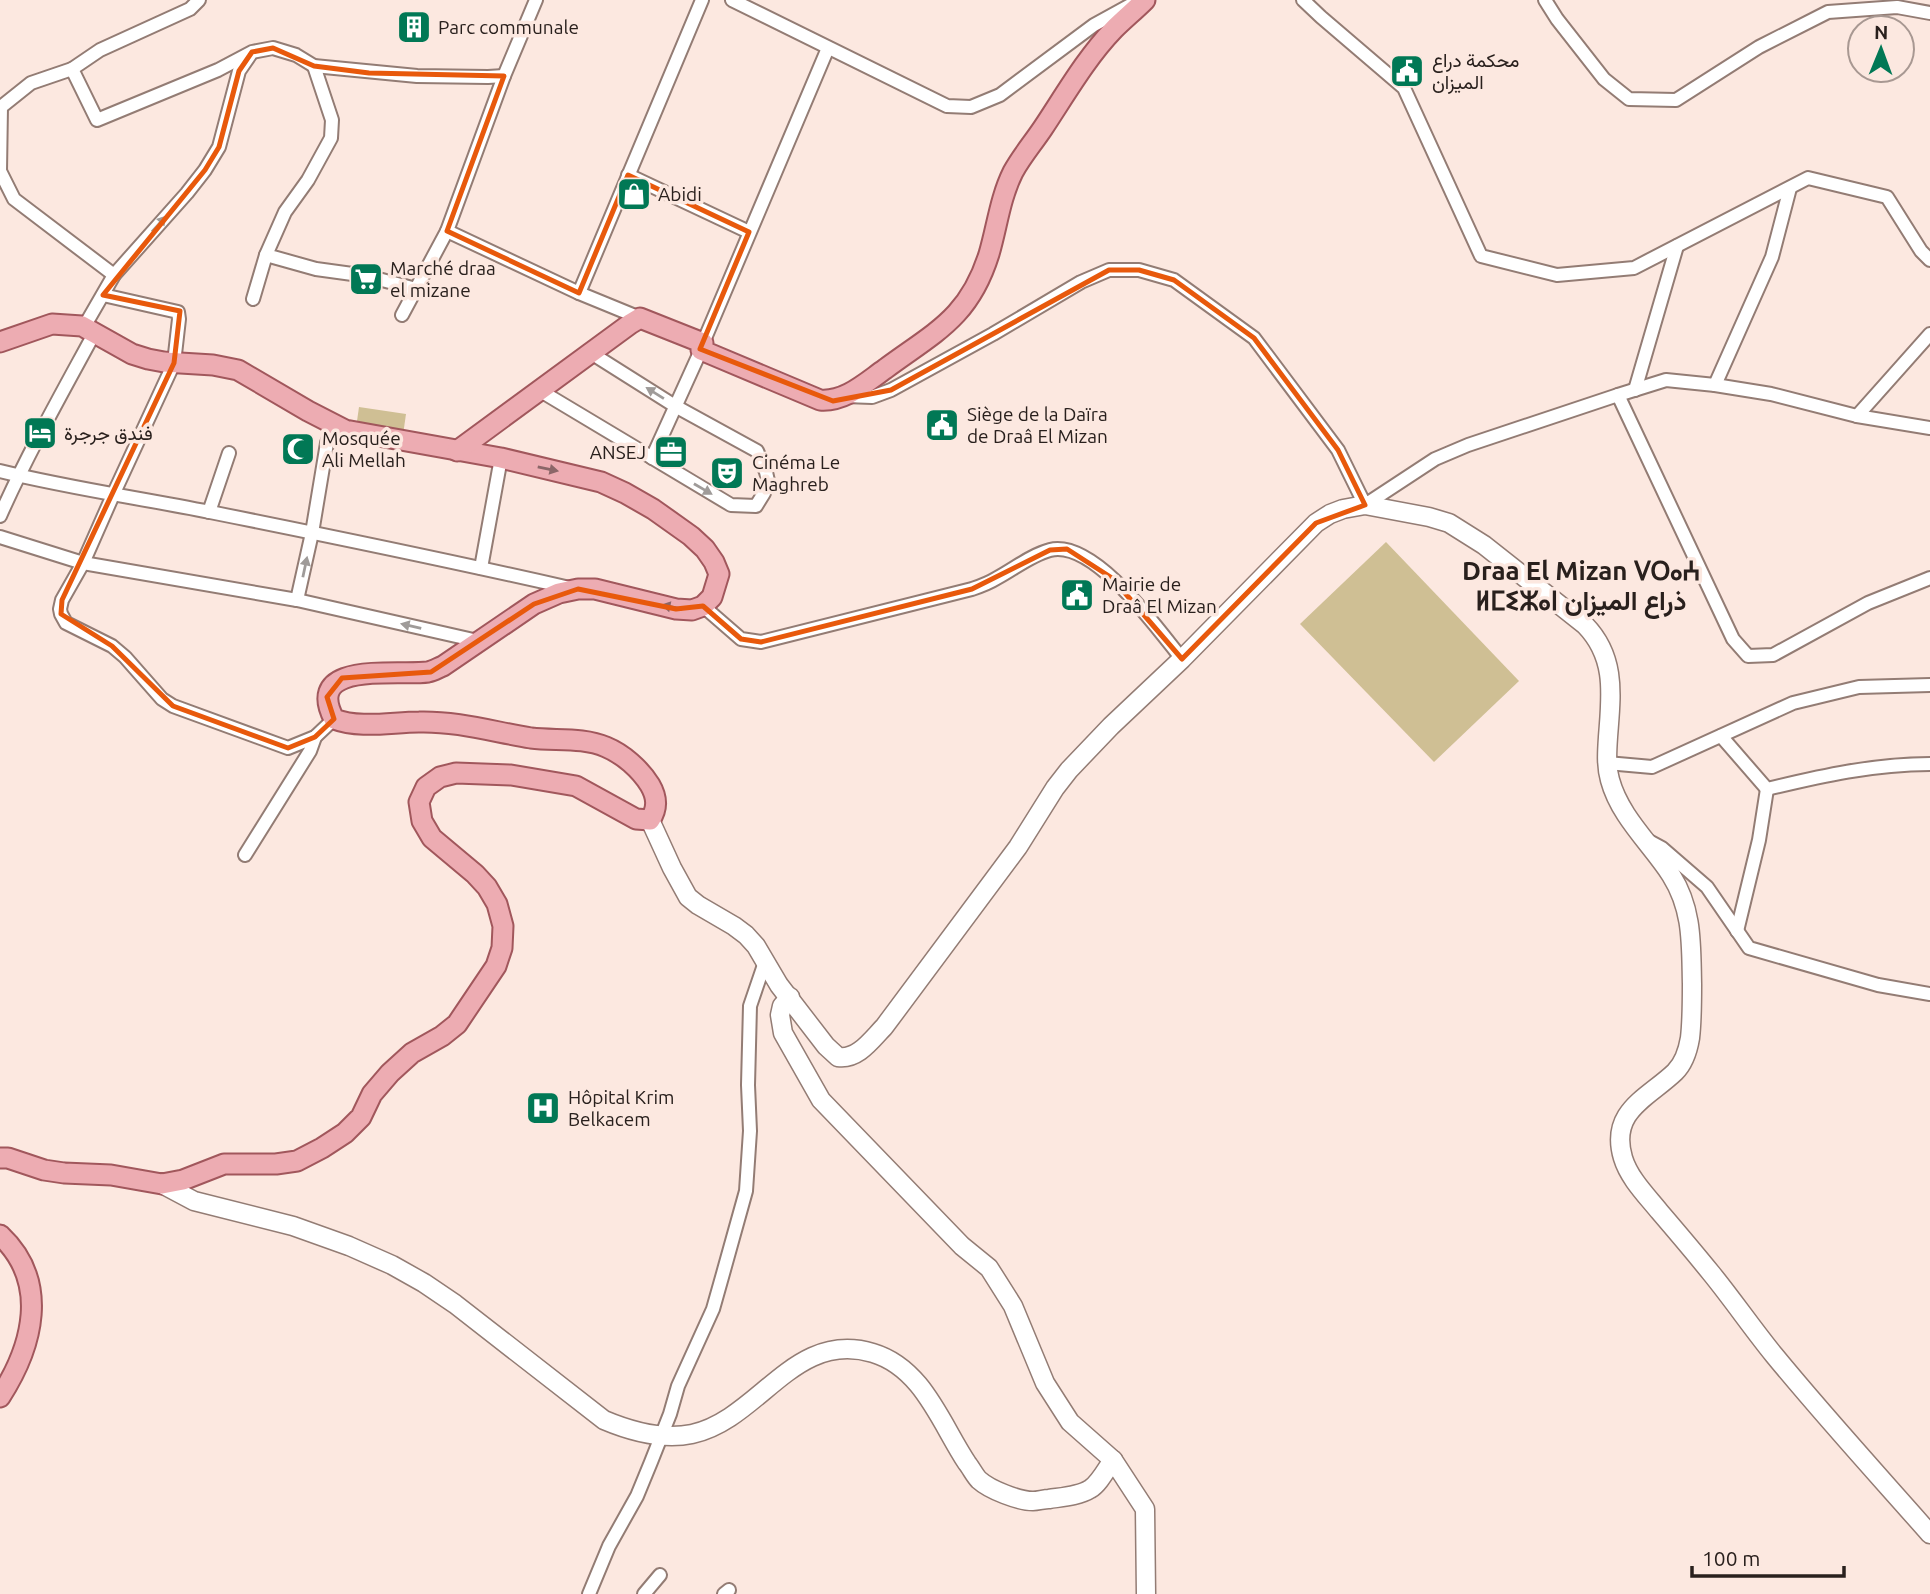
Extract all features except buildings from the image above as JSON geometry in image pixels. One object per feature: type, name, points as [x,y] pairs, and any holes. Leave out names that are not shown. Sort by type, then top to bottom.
[{"type":"main road","points":[[457,451],[640,318],[820,400],[833,401],[845,396],[956,316],[980,276],[1005,191],[1014,171],[1080,72],[1113,30],[1143,0]]},
{"type":"main road","points":[[0,342],[52,324],[90,329],[132,354],[148,359],[238,370],[334,425],[360,433],[501,458],[601,482],[653,509],[691,536],[705,549],[719,574],[712,597],[703,606],[692,610],[676,609],[595,589],[559,593],[534,604],[431,672],[355,674],[342,678],[332,687],[327,697],[334,719],[346,723],[447,723],[605,746],[635,767],[656,796],[655,813],[650,820]]},
{"type":"main road","points":[[650,820],[679,884],[688,897],[746,935],[756,946],[779,985],[833,1053],[844,1058],[860,1051],[884,1027],[1018,847],[1069,770],[1316,523],[1343,509],[1365,505],[1449,523],[1484,545],[1585,625],[1601,646],[1611,679],[1607,763],[1609,779],[1615,796],[1671,875],[1683,897],[1692,935],[1690,1041],[1684,1059],[1676,1071],[1635,1104],[1625,1120],[1621,1145],[1626,1166],[1642,1190],[1712,1274],[1773,1354],[1929,1529]]},
{"type":"main road","points":[[162,1184],[183,1180],[224,1164],[276,1164],[297,1161],[345,1133],[361,1117],[372,1094],[390,1073],[412,1053],[457,1024],[496,966],[502,948],[503,926],[497,904],[475,874],[432,838],[420,812],[419,802],[426,787],[440,777],[456,773],[511,775],[576,786],[636,820],[650,820]]},
{"type":"main road","points":[[790,998],[782,1006],[780,1015],[783,1033],[821,1100],[962,1246],[989,1268],[1013,1306],[1045,1383],[1070,1422],[1113,1460],[1145,1509],[1146,1594]]},
{"type":"main road","points":[[0,1158],[54,1172],[111,1175],[162,1184],[194,1201],[293,1226],[349,1246],[424,1283],[604,1420],[631,1431],[691,1435],[712,1427],[734,1415],[796,1364],[821,1352],[847,1348],[874,1353],[903,1368],[929,1397],[979,1480],[1004,1494],[1031,1501],[1064,1497],[1091,1489],[1113,1460]]},
{"type":"main road","points":[[0,1234],[20,1259],[31,1299],[31,1321],[25,1350],[0,1397]]},
{"type":"street","points":[[114,275],[14,199],[0,171],[1,107],[31,83],[72,69],[100,50],[190,9],[199,0]]},
{"type":"street","points":[[402,315],[447,231],[504,76],[536,0]]},
{"type":"street","points":[[579,293],[702,0]]},
{"type":"street","points":[[732,0],[947,106],[971,107],[1000,95],[1094,25],[1143,0]]},
{"type":"street","points":[[1304,0],[1404,88],[1481,256],[1557,275],[1634,268],[1808,178],[1886,197],[1921,251],[1930,260]]},
{"type":"street","points":[[1545,0],[1604,79],[1629,99],[1676,100],[1759,47],[1828,12],[1897,7],[1930,13]]},
{"type":"street","points":[[72,69],[97,120],[218,70],[252,52],[273,47],[296,55],[314,66],[417,76],[504,76]]},
{"type":"street","points":[[652,458],[828,48]]},
{"type":"street","points":[[0,516],[114,275],[205,170],[219,147],[239,71],[252,52]]},
{"type":"street","points":[[253,299],[266,256],[285,212],[308,180],[331,138],[332,120],[314,66]]},
{"type":"street","points":[[628,175],[749,232]]},
{"type":"street","points":[[1715,385],[1772,257],[1790,188]]},
{"type":"street","points":[[447,231],[579,293],[640,318]]},
{"type":"street","points":[[1635,390],[1677,246]]},
{"type":"street","points":[[266,256],[316,269],[367,276],[415,289]]},
{"type":"street","points":[[845,396],[872,397],[891,390],[1081,282],[1109,270],[1139,270],[1174,280],[1254,338],[1338,450],[1365,505],[1435,459],[1468,445],[1666,380],[1771,394],[1857,416],[1930,428]]},
{"type":"street","points":[[103,295],[178,312],[174,363],[83,563],[60,604],[63,619],[112,646],[162,699],[173,706],[289,748],[315,737],[334,719]]},
{"type":"street","points":[[1857,416],[1930,334]]},
{"type":"street","points":[[540,390],[731,505],[756,506],[768,481],[757,451],[676,406],[592,353]]},
{"type":"street","points":[[1618,396],[1733,639],[1748,656],[1773,655],[1868,603],[1930,578]]},
{"type":"street","points":[[297,600],[312,533],[327,443],[334,425]]},
{"type":"street","points":[[209,512],[229,453]]},
{"type":"street","points":[[481,568],[501,458]]},
{"type":"street","points":[[0,471],[578,589]]},
{"type":"street","points":[[0,537],[83,563],[297,600],[478,641]]},
{"type":"street","points":[[703,606],[741,639],[761,642],[972,589],[995,580],[1050,550],[1067,549],[1089,559],[1112,578],[1134,600],[1182,659]]},
{"type":"street","points":[[1607,763],[1652,767],[1793,703],[1859,687],[1930,685]]},
{"type":"street","points":[[1721,736],[1767,789],[1759,840],[1737,931]]},
{"type":"street","points":[[245,855],[310,751],[315,737]]},
{"type":"street","points":[[1767,789],[1840,772],[1902,764],[1930,764]]},
{"type":"street","points":[[1643,838],[1662,848],[1707,887],[1749,948],[1878,985],[1930,995]]},
{"type":"street","points":[[589,1594],[609,1546],[636,1496],[662,1435],[678,1386],[713,1309],[746,1191],[750,1131],[750,1006],[765,962]]},
{"type":"street","points":[[644,1594],[660,1575]]},
{"type":"highlighted area","points":[[273,48],[314,66],[369,73],[504,76],[447,231],[579,293],[628,175],[749,232],[700,349],[833,401],[891,390],[1109,270],[1139,270],[1174,280],[1254,338],[1338,450],[1365,505],[1316,523],[1182,659],[1112,578],[1067,549],[1050,550],[972,589],[761,642],[741,639],[703,606],[676,609],[578,589],[534,604],[431,672],[342,678],[327,697],[334,719],[315,737],[288,748],[173,706],[112,646],[61,614],[62,600],[174,363],[180,311],[103,295],[205,170],[219,147],[239,71],[252,52]]},
{"type":"shaded area","points":[[359,407],[406,414],[403,435],[356,428]]},
{"type":"shaded area","points":[[1386,542],[1519,681],[1434,762],[1300,624]]},
{"type":"place","name":"Parc communale","points":[[414,27]]},
{"type":"place","name":"محكمة دراع الميزان","points":[[1407,71]]},
{"type":"place","name":"Abidi","points":[[634,194]]},
{"type":"place","name":"Marché draa el mizane","points":[[366,279]]},
{"type":"place","name":"Siège de la Daïra de Draâ El Mizan","points":[[942,425]]},
{"type":"place","name":"فندق جرجرة","points":[[40,433]]},
{"type":"place","name":"Mosquée Ali Mellah","points":[[298,449]]},
{"type":"place","name":"ANSEJ","points":[[671,452]]},
{"type":"place","name":"Cinéma Le Maghreb","points":[[727,473]]},
{"type":"place","name":"Mairie de Draâ El Mizan","points":[[1077,595]]},
{"type":"place","name":"Hôpital Krim Belkacem","points":[[543,1108]]},
{"type":"district","name":"Draa El Mizan ⴸⵔⴰⵄ ⵍⵎⵉⵣⴰⵏ ذراع الميزان","points":[[1581,585]]}]
